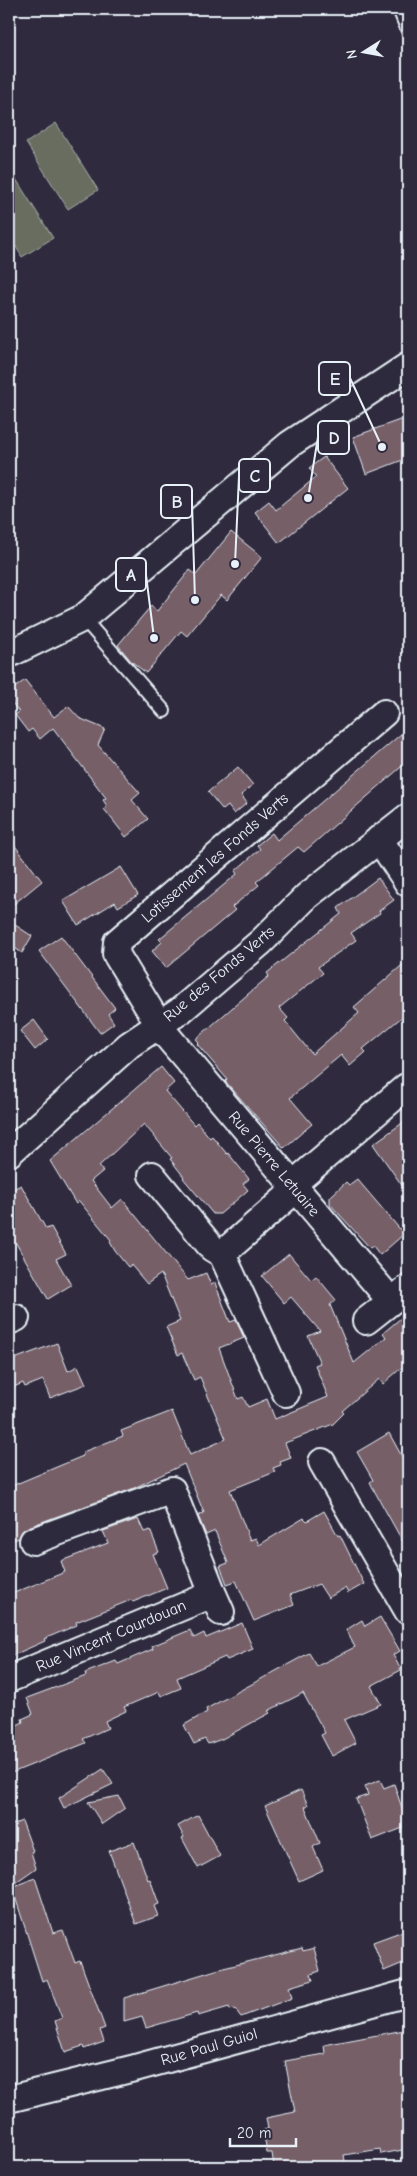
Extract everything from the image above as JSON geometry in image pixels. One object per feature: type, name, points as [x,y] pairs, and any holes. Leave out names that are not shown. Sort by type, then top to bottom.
[{"type":"street","points":[[9,654],[83,618],[290,444],[408,366]]},
{"type":"street","name":"Lotissement les Fonds Verts","points":[[158,1024],[116,954],[117,942],[384,713]]},
{"type":"street","name":"Rue des Fonds Verts","points":[[9,1153],[129,1045],[180,1010],[261,942],[307,896],[408,817]]},
{"type":"street","points":[[379,839],[408,883]]},
{"type":"street","name":"Rue Pierre Letuaire","points":[[158,1024],[294,1188],[399,1295],[366,1321]]},
{"type":"street","points":[[222,1254],[406,1086]]},
{"type":"street","points":[[152,1175],[212,1248],[222,1254],[286,1393]]},
{"type":"street","points":[[322,1462],[408,1612]]},
{"type":"street","name":"Rue Vincent Courdouan","points":[[9,1678],[217,1603],[172,1490],[33,1541]]},
{"type":"street","name":"Rue Paul Guiol","points":[[9,2099],[136,2068],[408,1993]]},
{"type":"lane","points":[[399,9],[408,31]]},
{"type":"lane","points":[[83,618],[164,711]]},
{"type":"green space","points":[[56,123],[98,190],[68,209],[26,143]]},
{"type":"green space","points":[[11,171],[53,238],[22,257],[9,235],[9,173]]},
{"type":"building","points":[[408,417],[408,458],[366,474],[353,437]]},
{"type":"building","points":[[324,457],[348,488],[279,543],[255,512],[269,501],[276,510],[316,477],[309,468]]},
{"type":"building","points":[[231,532],[262,557],[227,600],[221,595],[187,636],[181,631],[146,673],[131,661],[118,645],[151,606],[157,611],[190,570],[196,575]]},
{"type":"building","points":[[25,680],[54,717],[68,706],[79,718],[105,729],[98,745],[140,793],[132,800],[148,819],[126,837],[104,809],[107,806],[103,800],[106,798],[53,728],[40,739],[32,729],[28,732],[15,715],[19,712],[9,699],[9,692]]},
{"type":"building","points":[[408,728],[408,761],[304,852],[298,847],[256,882],[259,885],[232,907],[235,910],[166,968],[152,951],[162,942],[159,939],[237,874],[235,871],[260,849],[257,845],[272,833],[277,840]]},
{"type":"building","points":[[238,767],[253,785],[241,795],[247,803],[234,814],[228,806],[223,810],[208,792]]},
{"type":"building","points":[[9,838],[42,881],[9,908]]},
{"type":"building","points":[[121,867],[138,895],[118,907],[115,902],[78,925],[63,901]]},
{"type":"building","points":[[378,878],[394,900],[379,911],[380,913],[351,933],[356,940],[318,967],[323,973],[279,1008],[288,1018],[285,1021],[312,1054],[359,1013],[354,1007],[408,960],[408,1012],[363,1049],[366,1052],[350,1066],[341,1055],[290,1098],[312,1124],[284,1148],[225,1081],[227,1079],[197,1044],[199,1042],[196,1039],[269,976],[267,973],[341,914],[338,908]]},
{"type":"building","points":[[9,921],[32,936],[22,953],[9,944]]},
{"type":"building","points":[[61,936],[115,1008],[108,1014],[114,1023],[100,1033],[39,951]]},
{"type":"building","points":[[34,1020],[48,1039],[35,1050],[20,1031]]},
{"type":"building","points":[[161,1067],[174,1083],[165,1091],[194,1125],[197,1122],[210,1138],[212,1136],[228,1153],[249,1179],[243,1184],[248,1190],[220,1214],[213,1214],[183,1178],[170,1159],[172,1158],[144,1124],[99,1166],[103,1171],[91,1181],[112,1208],[122,1199],[188,1280],[206,1273],[211,1285],[215,1283],[230,1322],[236,1320],[244,1338],[219,1348],[238,1399],[243,1397],[248,1407],[267,1399],[275,1419],[328,1397],[315,1365],[320,1363],[308,1336],[320,1331],[291,1297],[284,1303],[262,1276],[289,1254],[311,1280],[316,1276],[336,1300],[330,1305],[354,1363],[386,1337],[383,1333],[408,1312],[408,1362],[383,1384],[379,1379],[342,1411],[344,1413],[333,1424],[285,1443],[291,1458],[280,1462],[281,1465],[273,1468],[275,1472],[230,1490],[250,1540],[256,1538],[259,1545],[304,1518],[307,1521],[324,1511],[338,1536],[340,1535],[364,1584],[348,1593],[345,1588],[328,1598],[319,1584],[290,1595],[294,1605],[254,1621],[236,1581],[227,1584],[220,1566],[228,1563],[215,1531],[206,1535],[198,1516],[204,1513],[184,1464],[132,1489],[28,1527],[22,1531],[19,1538],[9,1542],[9,1487],[83,1456],[83,1452],[123,1436],[121,1431],[172,1411],[190,1455],[226,1439],[200,1377],[194,1380],[182,1353],[178,1355],[166,1327],[180,1321],[161,1274],[147,1284],[131,1265],[128,1267],[115,1251],[110,1242],[111,1240],[79,1201],[76,1204],[50,1161]]},
{"type":"building","points":[[408,1119],[408,1194],[373,1144]]},
{"type":"building","points":[[357,1179],[404,1234],[380,1255],[373,1246],[370,1248],[330,1204],[330,1197],[346,1182],[349,1185]]},
{"type":"building","points":[[21,1185],[46,1229],[51,1227],[66,1254],[56,1259],[71,1285],[48,1299],[9,1231],[9,1191]]},
{"type":"building","points":[[57,1343],[68,1371],[78,1366],[86,1384],[50,1398],[43,1380],[25,1387],[23,1383],[9,1389],[9,1361]]},
{"type":"building","points":[[389,1433],[405,1462],[402,1464],[408,1475],[408,1551],[375,1492],[370,1482],[373,1480],[357,1452]]},
{"type":"building","points":[[138,1519],[144,1532],[150,1530],[159,1552],[153,1554],[167,1588],[76,1622],[77,1625],[9,1657],[9,1595],[65,1572],[61,1561],[108,1543],[103,1531]]},
{"type":"building","points":[[380,1617],[400,1651],[393,1655],[401,1670],[371,1686],[381,1704],[344,1720],[356,1743],[332,1756],[321,1735],[325,1733],[303,1693],[268,1711],[270,1713],[222,1739],[208,1744],[205,1739],[194,1744],[184,1725],[207,1712],[206,1709],[309,1653],[317,1666],[355,1647],[346,1630],[362,1620],[365,1626]]},
{"type":"building","points":[[242,1623],[253,1649],[227,1660],[225,1657],[177,1678],[181,1688],[161,1696],[159,1692],[124,1707],[126,1711],[105,1721],[108,1728],[83,1739],[86,1743],[9,1774],[9,1729],[23,1722],[22,1719],[33,1714],[27,1698],[86,1676],[85,1673],[116,1661],[118,1664],[153,1649],[152,1646],[190,1630],[194,1638],[204,1633],[206,1638]]},
{"type":"building","points":[[103,1769],[113,1784],[64,1808],[59,1798]]},
{"type":"building","points":[[380,1780],[384,1788],[394,1784],[408,1826],[372,1840],[356,1799],[368,1795],[365,1786]]},
{"type":"building","points":[[301,1790],[308,1805],[305,1807],[320,1843],[313,1847],[323,1870],[299,1881],[265,1806]]},
{"type":"building","points":[[119,1796],[125,1808],[102,1824],[88,1802]]},
{"type":"building","points":[[198,1815],[220,1856],[198,1868],[182,1838],[184,1837],[178,1826]]},
{"type":"building","points":[[22,1821],[33,1851],[31,1852],[36,1868],[9,1887],[9,1826]]},
{"type":"building","points":[[134,1842],[159,1904],[154,1906],[158,1916],[136,1924],[109,1851]]},
{"type":"building","points":[[35,1878],[53,1933],[63,1930],[75,1963],[80,1961],[105,2028],[100,2030],[104,2042],[84,2049],[83,2046],[65,2052],[55,2021],[62,2018],[47,1979],[42,1981],[12,1887]]},
{"type":"building","points":[[403,1931],[408,1944],[408,1961],[384,1971],[373,1942]]},
{"type":"building","points":[[302,1948],[303,1951],[314,1948],[320,1971],[311,1974],[313,1980],[289,1987],[292,1998],[241,2017],[235,2009],[230,2010],[229,2007],[198,2016],[197,2013],[146,2028],[142,2017],[124,2022],[124,1998],[216,1970]]},
{"type":"building","points":[[404,2030],[408,2058],[408,2149],[381,2154],[380,2149],[344,2155],[346,2167],[274,2167],[272,2153],[267,2153],[263,2130],[268,2129],[266,2118],[295,2112],[285,2061],[325,2054],[324,2045]]},
{"type":"place","name":"E","points":[[382,447]]},
{"type":"place","name":"D","points":[[308,498]]},
{"type":"place","name":"C","points":[[235,564]]},
{"type":"place","name":"B","points":[[195,600]]},
{"type":"place","name":"A","points":[[154,638]]}]
